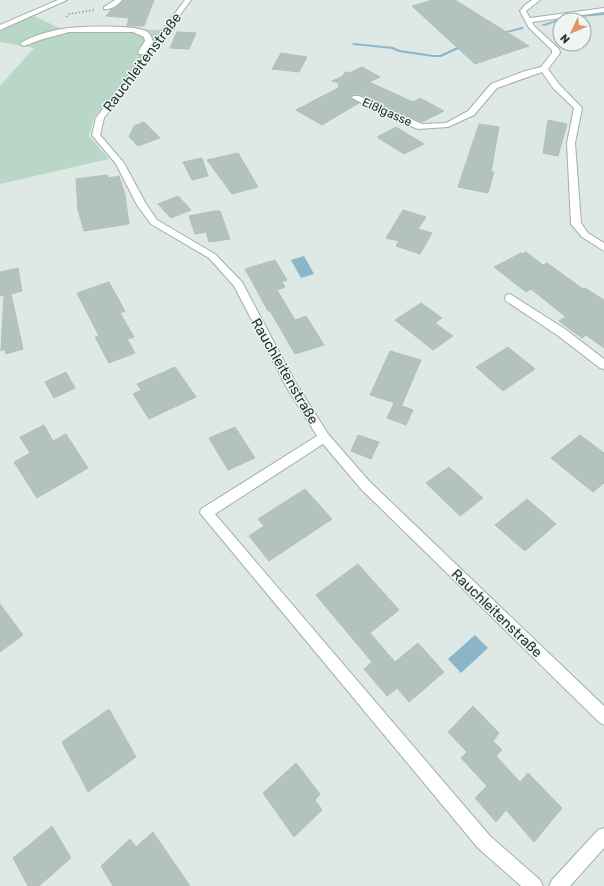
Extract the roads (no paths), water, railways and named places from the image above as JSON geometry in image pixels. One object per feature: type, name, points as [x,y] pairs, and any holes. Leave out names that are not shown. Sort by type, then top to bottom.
[{"type":"street","points":[[0,28],[64,0]]},
{"type":"street","points":[[106,8],[115,4],[119,0]]},
{"type":"street","name":"Rauchleitenstraße","points":[[188,0],[100,118],[96,135],[120,163],[142,205],[154,222],[212,256],[238,284],[291,385],[324,437],[365,485],[604,717]]},
{"type":"street","points":[[538,0],[527,6],[523,11],[531,26],[556,49],[556,53],[544,69],[556,86],[578,108],[571,143],[576,224],[585,235],[604,248]]},
{"type":"street","points":[[528,20],[604,10]]},
{"type":"street","points":[[24,44],[37,38],[69,30],[133,30],[143,32],[148,36],[149,41],[141,54],[144,58]]},
{"type":"street","name":"Eißlgasse","points":[[356,98],[421,127],[448,125],[471,113],[494,86],[528,73],[544,69]]},
{"type":"street","points":[[510,298],[561,332],[604,365]]},
{"type":"street","points":[[324,437],[206,513],[484,842],[534,886]]},
{"type":"street","points":[[558,886],[604,836]]},
{"type":"water","points":[[304,256],[314,274],[301,278],[291,260]]},
{"type":"water","points":[[475,635],[488,648],[461,673],[448,659]]},
{"type":"waterway","points":[[543,25],[568,17],[604,14]]},
{"type":"waterway","points":[[498,34],[522,28]]},
{"type":"waterway","points":[[354,44],[393,48],[399,51],[433,56],[441,56],[465,45]]}]
